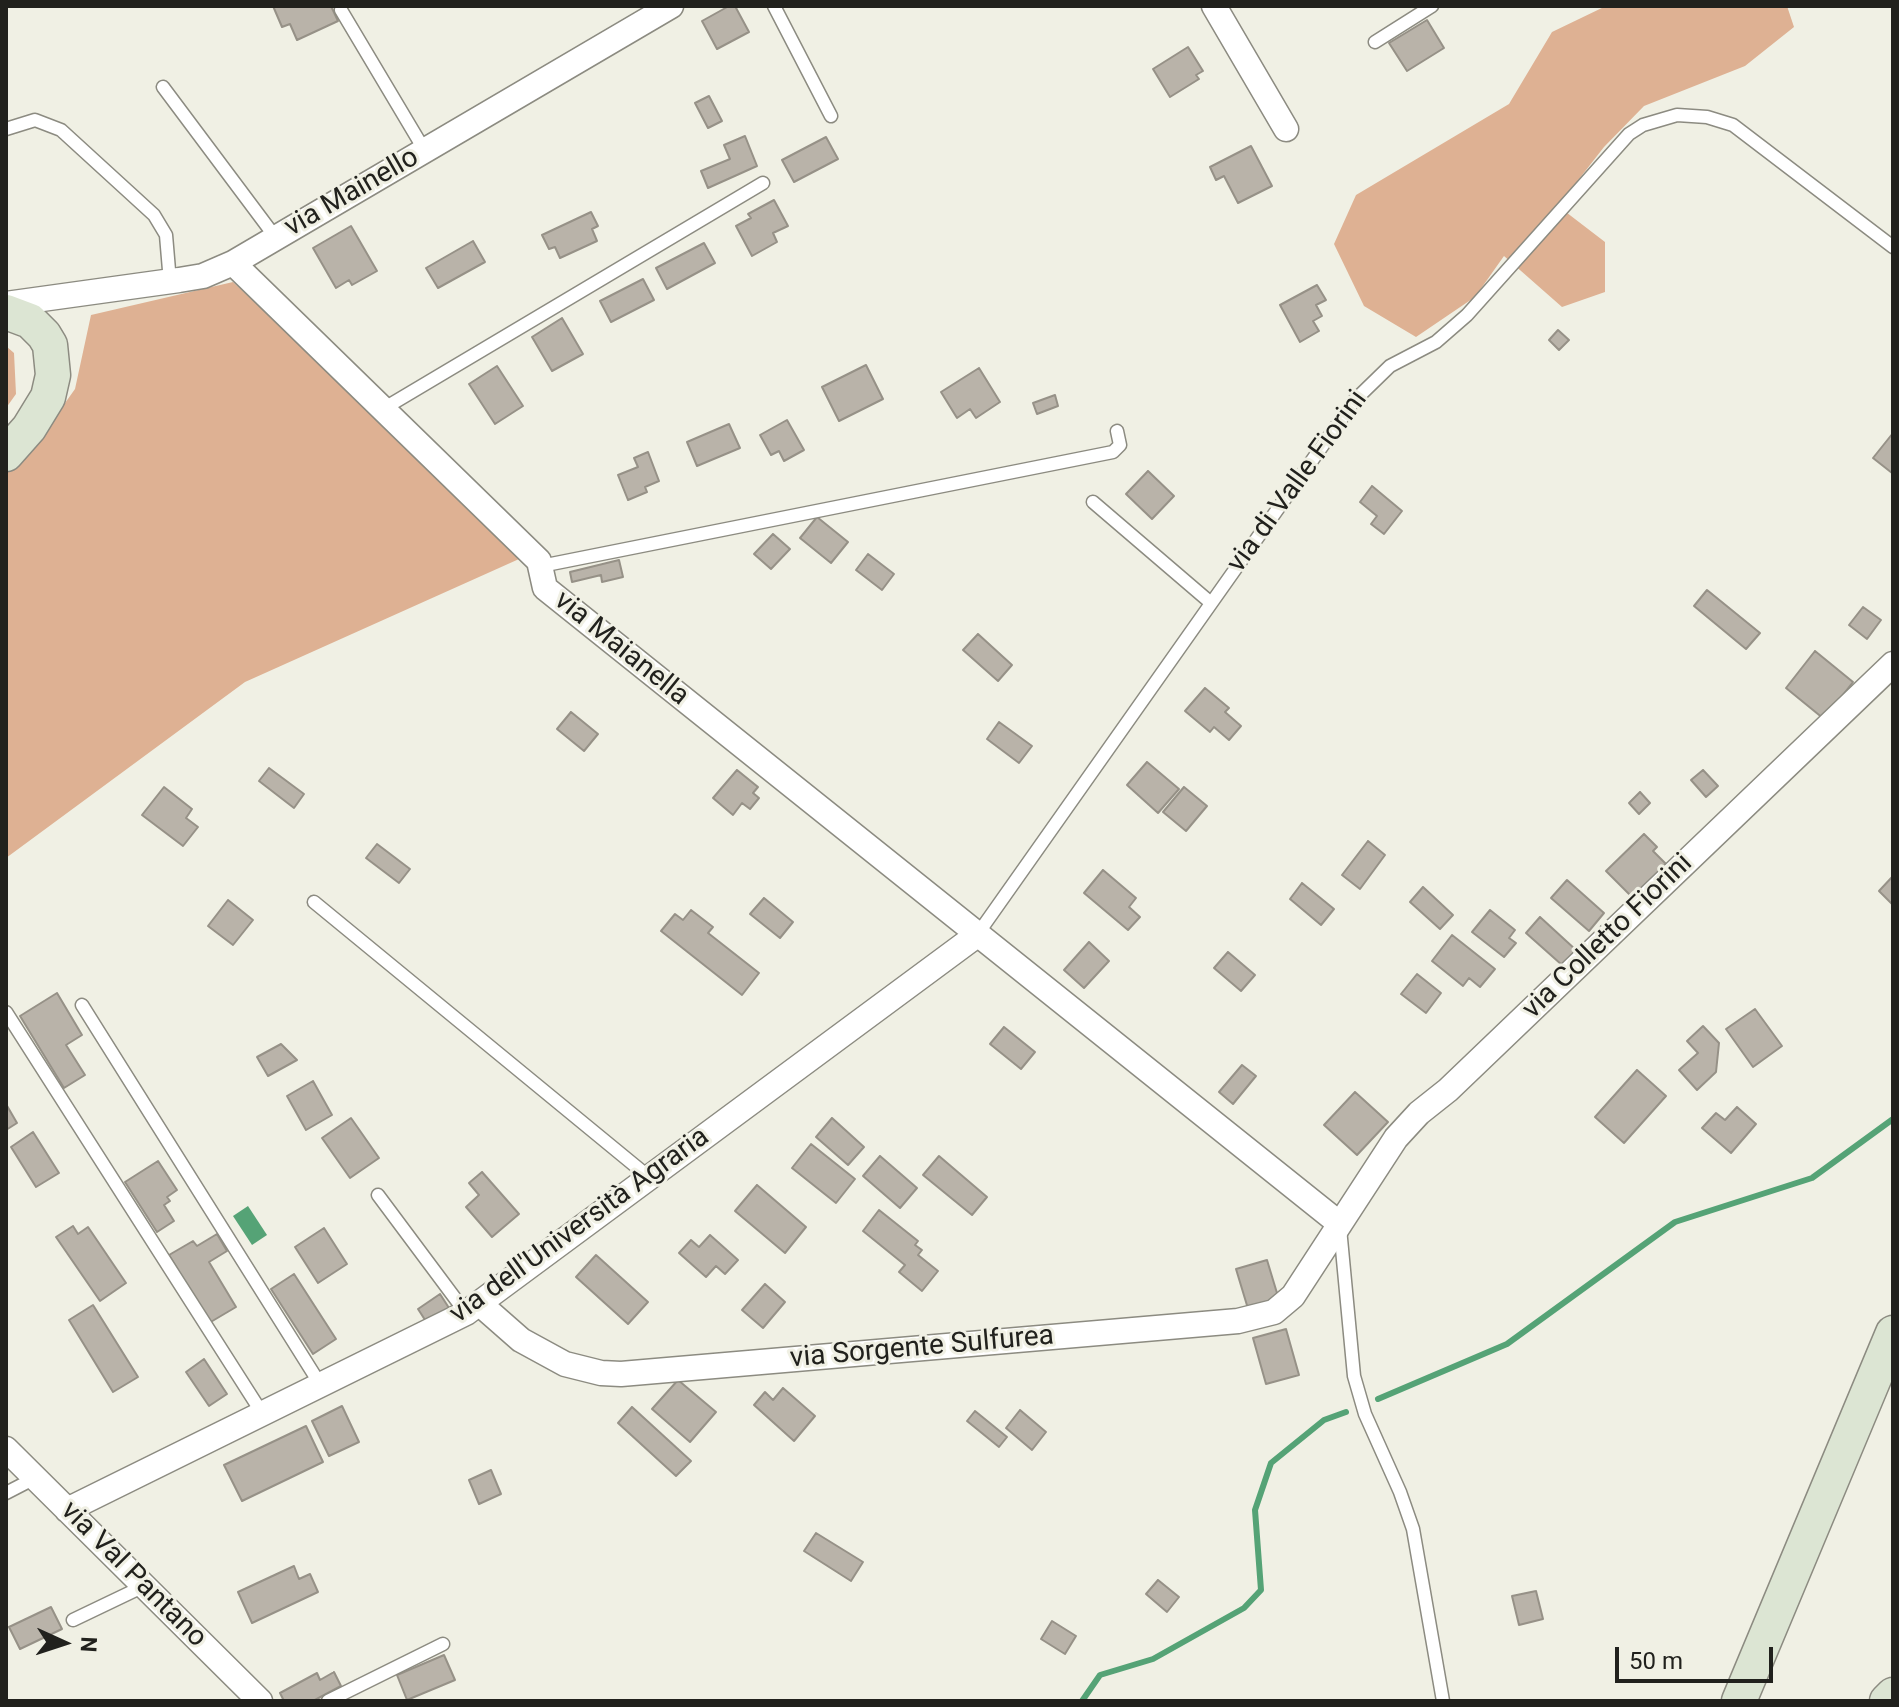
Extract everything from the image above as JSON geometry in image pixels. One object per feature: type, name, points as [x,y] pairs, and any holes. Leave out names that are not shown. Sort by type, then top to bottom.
[{"type":"main road","points":[[6,312],[30,321],[44,335],[50,345],[53,375],[48,397],[40,411],[6,454]]},
{"type":"main road","points":[[1739,1701],[1893,1333]]},
{"type":"main road","points":[[1887,1701],[1893,1695]]},
{"type":"street","name":"via Mainello","points":[[6,304],[170,282],[203,276],[233,263],[671,6]]},
{"type":"street","points":[[1214,6],[1286,129]]},
{"type":"street","name":"via Maianella","points":[[233,263],[541,566],[545,588],[1340,1224]]},
{"type":"street","name":"via Colletto Fiorini","points":[[1340,1224],[1396,1138],[1419,1113],[1448,1090],[1893,664]]},
{"type":"street","name":"via dell'Università Agraria","points":[[67,1510],[473,1309],[977,935]]},
{"type":"street","name":"via Sorgente Sulfurea","points":[[473,1309],[565,1364],[601,1373],[621,1374],[1238,1321],[1266,1316],[1286,1305],[1340,1224]]},
{"type":"street","name":"via Val Pantano","points":[[6,1449],[144,1586],[250,1699]]},
{"type":"lane","points":[[774,6],[831,116]]},
{"type":"lane","points":[[1375,42],[1432,6]]},
{"type":"lane","points":[[341,10],[425,151]]},
{"type":"lane","points":[[163,87],[276,238]]},
{"type":"lane","name":"via di Valle Fiorini","points":[[977,935],[1365,388],[1390,366],[1436,342],[1467,315],[1614,149],[1643,125],[1666,117],[1692,115],[1733,125],[1893,247]]},
{"type":"lane","points":[[6,129],[35,120],[61,130],[154,215],[166,235],[170,282]]},
{"type":"lane","points":[[383,409],[763,183]]},
{"type":"lane","points":[[541,566],[1113,452],[1120,445],[1117,431]]},
{"type":"lane","points":[[1093,502],[1211,603]]},
{"type":"lane","points":[[314,902],[650,1178]]},
{"type":"lane","points":[[82,1005],[320,1384]]},
{"type":"lane","points":[[6,1012],[262,1413]]},
{"type":"lane","points":[[378,1195],[473,1309]]},
{"type":"lane","points":[[1340,1224],[1354,1376],[1365,1414],[1413,1529],[1443,1701]]},
{"type":"lane","points":[[6,1493],[35,1478]]},
{"type":"lane","points":[[73,1620],[144,1586]]},
{"type":"lane","points":[[328,1701],[443,1644]]},
{"type":"shaded area","points":[[1606,6],[1787,6],[1794,27],[1745,66],[1644,106],[1604,147],[1558,206],[1605,242],[1605,292],[1562,307],[1504,256],[1475,297],[1416,337],[1364,306],[1334,244],[1356,195],[1509,104],[1552,32]]},
{"type":"shaded area","points":[[233,282],[528,555],[245,682],[6,858],[6,470],[43,434],[75,389],[91,315]]},
{"type":"shaded area","points":[[6,346],[14,353],[16,394],[6,408]]},
{"type":"shaded area","points":[[248,1206],[267,1235],[252,1245],[233,1216]]},
{"type":"building","points":[[273,6],[331,6],[338,21],[297,40],[290,24],[282,27]]},
{"type":"building","points":[[729,6],[735,6],[749,32],[717,49],[702,21]]},
{"type":"building","points":[[1427,20],[1444,48],[1407,71],[1389,43]]},
{"type":"building","points":[[1188,47],[1203,71],[1196,75],[1199,79],[1170,97],[1153,69]]},
{"type":"building","points":[[709,96],[722,121],[708,128],[695,103]]},
{"type":"building","points":[[745,136],[757,166],[708,188],[701,171],[730,159],[724,145]]},
{"type":"building","points":[[826,137],[838,159],[794,182],[782,160]]},
{"type":"building","points":[[1251,146],[1272,186],[1238,203],[1224,176],[1216,180],[1210,167]]},
{"type":"building","points":[[774,200],[788,226],[773,233],[777,242],[752,256],[736,226],[751,218],[748,214]]},
{"type":"building","points":[[591,212],[598,226],[592,229],[597,241],[560,258],[555,247],[549,249],[542,235]]},
{"type":"building","points":[[351,226],[377,271],[352,285],[349,280],[336,288],[313,248]]},
{"type":"building","points":[[473,241],[485,262],[438,288],[426,268]]},
{"type":"building","points":[[704,243],[715,263],[667,289],[656,268]]},
{"type":"building","points":[[643,279],[654,300],[611,322],[600,301]]},
{"type":"building","points":[[1317,285],[1326,300],[1316,305],[1322,316],[1313,321],[1319,331],[1300,342],[1280,305]]},
{"type":"building","points":[[562,318],[583,354],[552,371],[532,337]]},
{"type":"building","points":[[1558,330],[1569,340],[1559,350],[1549,340]]},
{"type":"building","points":[[866,365],[883,399],[839,421],[822,387]]},
{"type":"building","points":[[497,366],[523,406],[495,424],[469,384]]},
{"type":"building","points":[[979,368],[1000,402],[976,418],[970,409],[957,418],[941,392]]},
{"type":"building","points":[[1055,395],[1058,406],[1037,414],[1033,403]]},
{"type":"building","points":[[787,420],[804,450],[784,461],[779,451],[771,455],[760,435]]},
{"type":"building","points":[[729,424],[740,448],[697,466],[687,442]]},
{"type":"building","points":[[1893,433],[1893,472],[1892,473],[1873,458]]},
{"type":"building","points":[[648,452],[659,481],[645,487],[647,492],[628,500],[618,475],[638,467],[634,458]]},
{"type":"building","points":[[1148,471],[1174,496],[1152,519],[1126,494]]},
{"type":"building","points":[[1372,486],[1402,511],[1384,534],[1371,524],[1377,516],[1360,502]]},
{"type":"building","points":[[817,517],[848,542],[831,563],[800,538]]},
{"type":"building","points":[[773,534],[790,549],[771,569],[754,554]]},
{"type":"building","points":[[868,554],[894,574],[882,590],[856,570]]},
{"type":"building","points":[[619,560],[623,577],[602,582],[601,575],[572,582],[570,572]]},
{"type":"building","points":[[1707,590],[1760,633],[1746,649],[1694,606]]},
{"type":"building","points":[[1863,607],[1881,620],[1867,639],[1849,625]]},
{"type":"building","points":[[978,634],[1012,665],[998,681],[963,650]]},
{"type":"building","points":[[1815,651],[1853,682],[1824,719],[1786,688]]},
{"type":"building","points":[[1205,688],[1229,708],[1225,712],[1241,726],[1229,740],[1214,727],[1210,732],[1185,711]]},
{"type":"building","points":[[571,712],[598,734],[584,751],[557,729]]},
{"type":"building","points":[[999,722],[1032,746],[1019,763],[987,739]]},
{"type":"building","points":[[1147,762],[1179,789],[1158,813],[1127,785]]},
{"type":"building","points":[[269,768],[304,794],[294,808],[259,781]]},
{"type":"building","points":[[737,770],[758,787],[753,793],[759,798],[750,809],[742,803],[733,815],[713,798]]},
{"type":"building","points":[[1703,770],[1718,786],[1706,797],[1691,780]]},
{"type":"building","points":[[164,787],[192,809],[186,818],[198,827],[183,846],[142,815]]},
{"type":"building","points":[[1184,787],[1207,806],[1186,831],[1163,812]]},
{"type":"building","points":[[1640,792],[1650,803],[1639,814],[1629,803]]},
{"type":"building","points":[[1644,834],[1657,847],[1653,851],[1667,865],[1633,898],[1606,871]]},
{"type":"building","points":[[1368,841],[1385,855],[1360,889],[1342,875]]},
{"type":"building","points":[[377,844],[410,869],[399,883],[366,858]]},
{"type":"building","points":[[1103,870],[1136,898],[1129,907],[1140,917],[1128,930],[1084,893]]},
{"type":"building","points":[[1893,876],[1893,905],[1879,891]]},
{"type":"building","points":[[1567,880],[1604,913],[1589,931],[1551,898]]},
{"type":"building","points":[[1302,883],[1334,909],[1321,925],[1290,899]]},
{"type":"building","points":[[1423,887],[1453,915],[1440,929],[1410,902]]},
{"type":"building","points":[[764,898],[793,922],[780,938],[750,914]]},
{"type":"building","points":[[228,900],[253,920],[233,945],[208,926]]},
{"type":"building","points":[[691,910],[713,927],[708,933],[759,973],[742,995],[661,931],[675,914],[683,920]]},
{"type":"building","points":[[1490,910],[1515,930],[1509,938],[1516,943],[1504,957],[1472,932]]},
{"type":"building","points":[[1540,917],[1576,950],[1562,965],[1526,933]]},
{"type":"building","points":[[1452,935],[1495,969],[1480,987],[1469,978],[1463,986],[1432,961]]},
{"type":"building","points":[[1089,942],[1109,961],[1084,988],[1064,970]]},
{"type":"building","points":[[1228,952],[1255,975],[1241,991],[1214,968]]},
{"type":"building","points":[[1417,974],[1441,993],[1426,1013],[1401,994]]},
{"type":"building","points":[[57,993],[82,1035],[66,1045],[85,1075],[64,1088],[20,1016]]},
{"type":"building","points":[[1755,1009],[1782,1046],[1753,1067],[1726,1029]]},
{"type":"building","points":[[1703,1026],[1719,1043],[1716,1072],[1697,1090],[1679,1070],[1698,1053],[1687,1041]]},
{"type":"building","points":[[1004,1027],[1035,1052],[1021,1069],[990,1044]]},
{"type":"building","points":[[281,1044],[297,1060],[268,1076],[257,1057]]},
{"type":"building","points":[[1242,1065],[1256,1076],[1233,1104],[1219,1092]]},
{"type":"building","points":[[1637,1070],[1666,1096],[1624,1143],[1595,1117]]},
{"type":"building","points":[[313,1081],[332,1115],[306,1130],[287,1096]]},
{"type":"building","points":[[1355,1092],[1388,1122],[1357,1155],[1324,1125]]},
{"type":"building","points":[[6,1104],[17,1123],[6,1130]]},
{"type":"building","points":[[1737,1107],[1756,1124],[1731,1153],[1702,1128],[1716,1113],[1725,1120]]},
{"type":"building","points":[[351,1118],[379,1158],[350,1178],[322,1138]]},
{"type":"building","points":[[832,1118],[864,1147],[848,1165],[816,1137]]},
{"type":"building","points":[[33,1132],[59,1173],[36,1187],[11,1147]]},
{"type":"building","points":[[811,1144],[855,1179],[836,1203],[792,1168]]},
{"type":"building","points":[[880,1156],[917,1188],[900,1208],[863,1176]]},
{"type":"building","points":[[939,1156],[987,1197],[972,1215],[923,1175]]},
{"type":"building","points":[[158,1161],[177,1190],[167,1197],[170,1201],[164,1205],[174,1221],[157,1232],[125,1182]]},
{"type":"building","points":[[482,1172],[519,1214],[492,1237],[466,1207],[479,1195],[469,1183]]},
{"type":"building","points":[[757,1185],[806,1227],[785,1253],[735,1211]]},
{"type":"building","points":[[879,1210],[918,1241],[915,1245],[922,1250],[918,1255],[938,1271],[922,1291],[899,1272],[905,1265],[863,1231]]},
{"type":"building","points":[[73,1226],[78,1234],[88,1227],[126,1283],[100,1301],[56,1237]]},
{"type":"building","points":[[324,1228],[347,1264],[318,1283],[295,1247]]},
{"type":"building","points":[[217,1234],[227,1251],[209,1262],[236,1307],[209,1323],[169,1255],[193,1241],[197,1246]]},
{"type":"building","points":[[710,1235],[738,1260],[725,1274],[716,1266],[706,1277],[679,1253],[691,1240],[699,1247]]},
{"type":"building","points":[[596,1255],[648,1302],[628,1324],[576,1277]]},
{"type":"building","points":[[1267,1260],[1280,1303],[1249,1312],[1236,1269]]},
{"type":"building","points":[[294,1274],[336,1339],[313,1354],[271,1289]]},
{"type":"building","points":[[765,1284],[785,1302],[763,1328],[742,1310]]},
{"type":"building","points":[[440,1294],[449,1308],[427,1323],[418,1309]]},
{"type":"building","points":[[93,1305],[138,1377],[113,1392],[69,1320]]},
{"type":"building","points":[[1286,1329],[1299,1375],[1266,1384],[1253,1338]]},
{"type":"building","points":[[204,1359],[227,1394],[209,1406],[186,1372]]},
{"type":"building","points":[[678,1380],[716,1412],[690,1442],[652,1409]]},
{"type":"building","points":[[783,1388],[815,1416],[794,1441],[754,1405],[765,1392],[773,1400]]},
{"type":"building","points":[[342,1406],[359,1442],[329,1456],[312,1421]]},
{"type":"building","points":[[632,1407],[691,1461],[676,1476],[618,1423]]},
{"type":"building","points":[[1020,1410],[1046,1432],[1032,1450],[1006,1428]]},
{"type":"building","points":[[975,1411],[1007,1437],[999,1447],[967,1421]]},
{"type":"building","points":[[306,1426],[323,1462],[242,1501],[224,1465]]},
{"type":"building","points":[[491,1470],[501,1494],[479,1504],[469,1480]]},
{"type":"building","points":[[816,1533],[863,1562],[851,1581],[804,1551]]},
{"type":"building","points":[[294,1566],[299,1579],[310,1574],[318,1592],[252,1623],[238,1592]]},
{"type":"building","points":[[1158,1580],[1179,1597],[1167,1612],[1146,1594]]},
{"type":"building","points":[[1536,1591],[1543,1619],[1519,1625],[1512,1596]]},
{"type":"building","points":[[51,1607],[62,1629],[20,1649],[9,1627]]},
{"type":"building","points":[[1052,1621],[1076,1636],[1065,1654],[1041,1639]]},
{"type":"building","points":[[444,1655],[455,1680],[407,1700],[397,1675]]},
{"type":"building","points":[[334,1672],[341,1686],[313,1701],[284,1701],[280,1693],[317,1673],[320,1680]]},
{"type":"waterway","points":[[1378,1399],[1507,1344],[1675,1222],[1812,1178],[1893,1119]]},
{"type":"waterway","points":[[1082,1701],[1100,1675],[1153,1659],[1244,1608],[1261,1590],[1255,1510],[1271,1463],[1324,1420],[1346,1412]]}]
